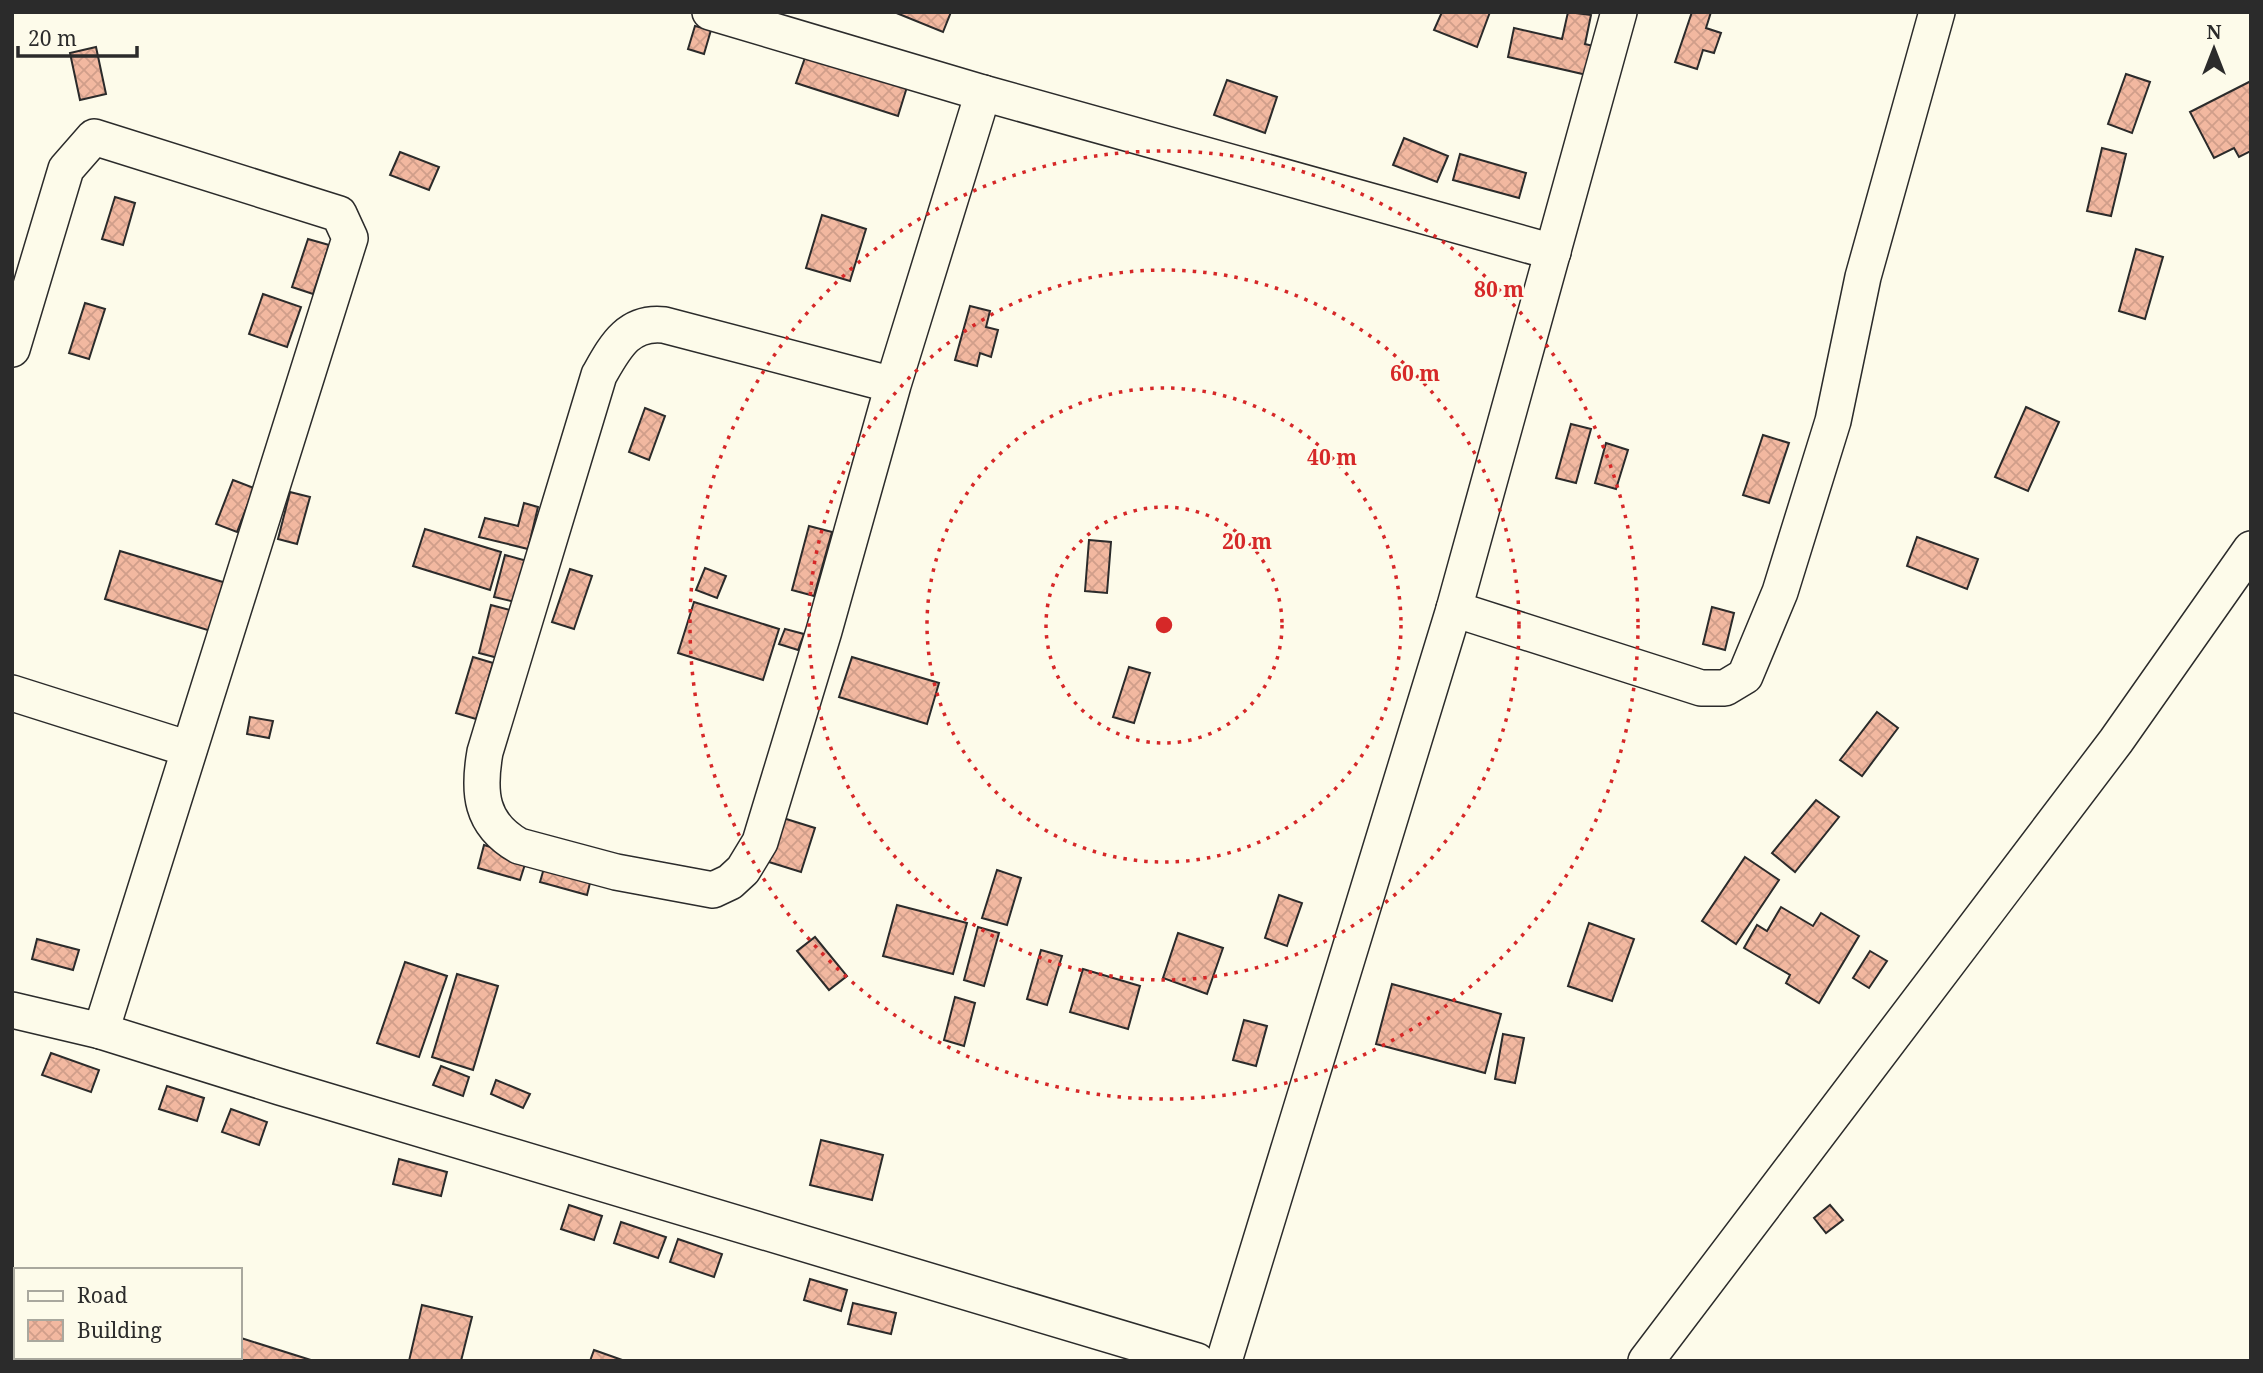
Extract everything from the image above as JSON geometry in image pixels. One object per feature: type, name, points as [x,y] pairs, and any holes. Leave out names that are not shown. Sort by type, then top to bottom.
[{"type":"street","points":[[710,12],[983,93],[1553,253]]},
{"type":"street","points":[[1224,1361],[1454,609],[1619,12]]},
{"type":"street","points":[[1454,609],[1701,688],[1725,688],[1745,676],[1780,592],[1833,421],[1863,277],[1937,12]]},
{"type":"street","points":[[893,385],[651,323],[640,326],[626,336],[612,352],[599,375],[485,752],[481,775],[484,807],[490,820],[510,841],[519,846],[615,872],[713,890],[730,882],[743,870],[760,842],[824,631],[893,385],[983,93]]},
{"type":"street","points":[[12,349],[66,169],[94,137],[339,214],[350,238],[101,1031]]},
{"type":"street","points":[[1646,1361],[2116,741],[2251,549]]},
{"type":"street","points":[[12,693],[189,749]]},
{"type":"street","points":[[12,1010],[101,1031],[1198,1361]]},
{"type":"building","points":[[894,12],[951,12],[943,32]]},
{"type":"building","points":[[1442,12],[1490,12],[1477,47],[1434,30]]},
{"type":"building","points":[[1568,12],[1591,15],[1585,44],[1593,46],[1587,75],[1508,57],[1514,28],[1562,39]]},
{"type":"building","points":[[1692,12],[1711,12],[1706,28],[1721,33],[1714,53],[1703,50],[1697,69],[1675,62]]},
{"type":"building","points":[[695,26],[711,30],[704,54],[688,49]]},
{"type":"building","points":[[96,47],[106,94],[80,100],[70,53]]},
{"type":"building","points":[[806,55],[907,87],[898,116],[796,83]]},
{"type":"building","points":[[2126,74],[2150,82],[2132,133],[2108,124]]},
{"type":"building","points":[[1227,80],[1277,97],[1265,133],[1214,115]]},
{"type":"building","points":[[2251,81],[2251,151],[2239,157],[2234,148],[2214,158],[2190,112]]},
{"type":"building","points":[[1404,138],[1448,156],[1437,182],[1393,165]]},
{"type":"building","points":[[2102,148],[2126,154],[2111,216],[2087,211]]},
{"type":"building","points":[[400,152],[439,167],[429,190],[390,175]]},
{"type":"building","points":[[1460,154],[1526,173],[1519,198],[1453,180]]},
{"type":"building","points":[[115,197],[135,203],[123,245],[102,239]]},
{"type":"building","points":[[822,215],[866,229],[850,281],[806,268]]},
{"type":"building","points":[[308,239],[329,245],[313,294],[292,287]]},
{"type":"building","points":[[2136,249],[2163,257],[2145,319],[2119,311]]},
{"type":"building","points":[[263,294],[301,307],[287,347],[249,334]]},
{"type":"building","points":[[85,303],[105,309],[89,359],[69,353]]},
{"type":"building","points":[[970,306],[990,311],[986,327],[998,330],[991,357],[980,353],[977,366],[955,360]]},
{"type":"building","points":[[2026,407],[2059,422],[2028,491],[1995,477]]},
{"type":"building","points":[[645,408],[665,416],[649,460],[629,452]]},
{"type":"building","points":[[1571,424],[1591,429],[1576,483],[1556,478]]},
{"type":"building","points":[[1763,435],[1789,443],[1769,503],[1743,495]]},
{"type":"building","points":[[1606,443],[1628,450],[1616,489],[1595,483]]},
{"type":"building","points":[[233,480],[254,488],[237,532],[216,524]]},
{"type":"building","points":[[290,492],[310,497],[297,544],[278,539]]},
{"type":"building","points":[[524,503],[538,507],[528,549],[479,537],[485,518],[518,526]]},
{"type":"building","points":[[809,526],[832,532],[814,596],[792,590]]},
{"type":"building","points":[[425,529],[501,552],[490,590],[413,566]]},
{"type":"building","points":[[1917,537],[1978,559],[1967,589],[1907,566]]},
{"type":"building","points":[[1089,540],[1111,542],[1107,593],[1085,591]]},
{"type":"building","points":[[120,551],[226,583],[211,631],[105,599]]},
{"type":"building","points":[[505,555],[527,561],[515,602],[494,597]]},
{"type":"building","points":[[705,568],[726,576],[717,598],[696,590]]},
{"type":"building","points":[[570,569],[592,576],[574,629],[552,622]]},
{"type":"building","points":[[694,602],[779,629],[763,680],[678,653]]},
{"type":"building","points":[[491,605],[510,610],[498,658],[479,653]]},
{"type":"building","points":[[1712,607],[1734,613],[1725,650],[1703,644]]},
{"type":"building","points":[[785,629],[804,634],[798,650],[779,644]]},
{"type":"building","points":[[473,657],[493,663],[476,719],[456,713]]},
{"type":"building","points":[[852,657],[939,683],[927,724],[839,697]]},
{"type":"building","points":[[1129,667],[1150,673],[1134,723],[1113,717]]},
{"type":"building","points":[[1877,712],[1898,728],[1862,776],[1840,760]]},
{"type":"building","points":[[250,717],[273,721],[269,738],[247,734]]},
{"type":"building","points":[[1816,800],[1839,817],[1795,872],[1772,853]]},
{"type":"building","points":[[783,818],[815,828],[801,872],[769,862]]},
{"type":"building","points":[[484,845],[527,858],[520,880],[478,868]]},
{"type":"building","points":[[1745,857],[1779,880],[1736,944],[1702,921]]},
{"type":"building","points":[[546,861],[592,875],[587,895],[540,882]]},
{"type":"building","points":[[997,870],[1021,878],[1007,925],[982,918]]},
{"type":"building","points":[[1279,895],[1302,903],[1287,946],[1265,938]]},
{"type":"building","points":[[897,905],[967,923],[953,974],[883,956]]},
{"type":"building","points":[[1781,907],[1813,926],[1821,913],[1859,936],[1819,1003],[1786,983],[1790,975],[1744,948],[1757,925],[1767,931]]},
{"type":"building","points":[[1589,923],[1634,939],[1612,1001],[1568,986]]},
{"type":"building","points":[[978,927],[999,933],[984,986],[964,980]]},
{"type":"building","points":[[1178,933],[1223,948],[1207,994],[1163,978]]},
{"type":"building","points":[[815,937],[847,976],[829,990],[797,951]]},
{"type":"building","points":[[37,939],[79,950],[73,970],[32,959]]},
{"type":"building","points":[[1041,950],[1062,956],[1047,1005],[1027,999]]},
{"type":"building","points":[[1870,951],[1887,961],[1869,988],[1853,978]]},
{"type":"building","points":[[405,962],[447,976],[419,1057],[377,1043]]},
{"type":"building","points":[[1083,969],[1140,986],[1128,1029],[1070,1012]]},
{"type":"building","points":[[457,974],[498,986],[473,1070],[432,1057]]},
{"type":"building","points":[[1392,984],[1501,1014],[1485,1073],[1376,1044]]},
{"type":"building","points":[[955,997],[975,1003],[964,1046],[944,1040]]},
{"type":"building","points":[[1244,1020],[1267,1026],[1256,1066],[1233,1060]]},
{"type":"building","points":[[1503,1034],[1524,1038],[1515,1083],[1495,1079]]},
{"type":"building","points":[[51,1053],[99,1070],[91,1092],[42,1075]]},
{"type":"building","points":[[441,1066],[469,1077],[463,1096],[433,1085]]},
{"type":"building","points":[[496,1080],[530,1094],[523,1108],[491,1094]]},
{"type":"building","points":[[167,1086],[204,1098],[197,1121],[159,1109]]},
{"type":"building","points":[[231,1109],[267,1122],[259,1145],[222,1132]]},
{"type":"building","points":[[821,1140],[883,1155],[872,1200],[810,1185]]},
{"type":"building","points":[[399,1159],[447,1172],[441,1196],[393,1184]]},
{"type":"building","points":[[569,1205],[602,1216],[594,1240],[561,1229]]},
{"type":"building","points":[[1830,1205],[1843,1220],[1826,1233],[1814,1218]]},
{"type":"building","points":[[621,1222],[666,1237],[658,1258],[614,1243]]},
{"type":"building","points":[[678,1239],[722,1254],[714,1277],[670,1262]]},
{"type":"building","points":[[810,1279],[847,1290],[841,1311],[804,1300]]},
{"type":"building","points":[[853,1303],[896,1313],[891,1334],[848,1324]]},
{"type":"building","points":[[422,1305],[472,1317],[461,1361],[409,1361]]},
{"type":"building","points":[[12,1337],[14,1359],[46,1359],[46,1361],[12,1361]]},
{"type":"building","points":[[242,1338],[314,1361],[235,1359],[242,1359]]},
{"type":"building","points":[[594,1350],[625,1361],[590,1361]]}]
